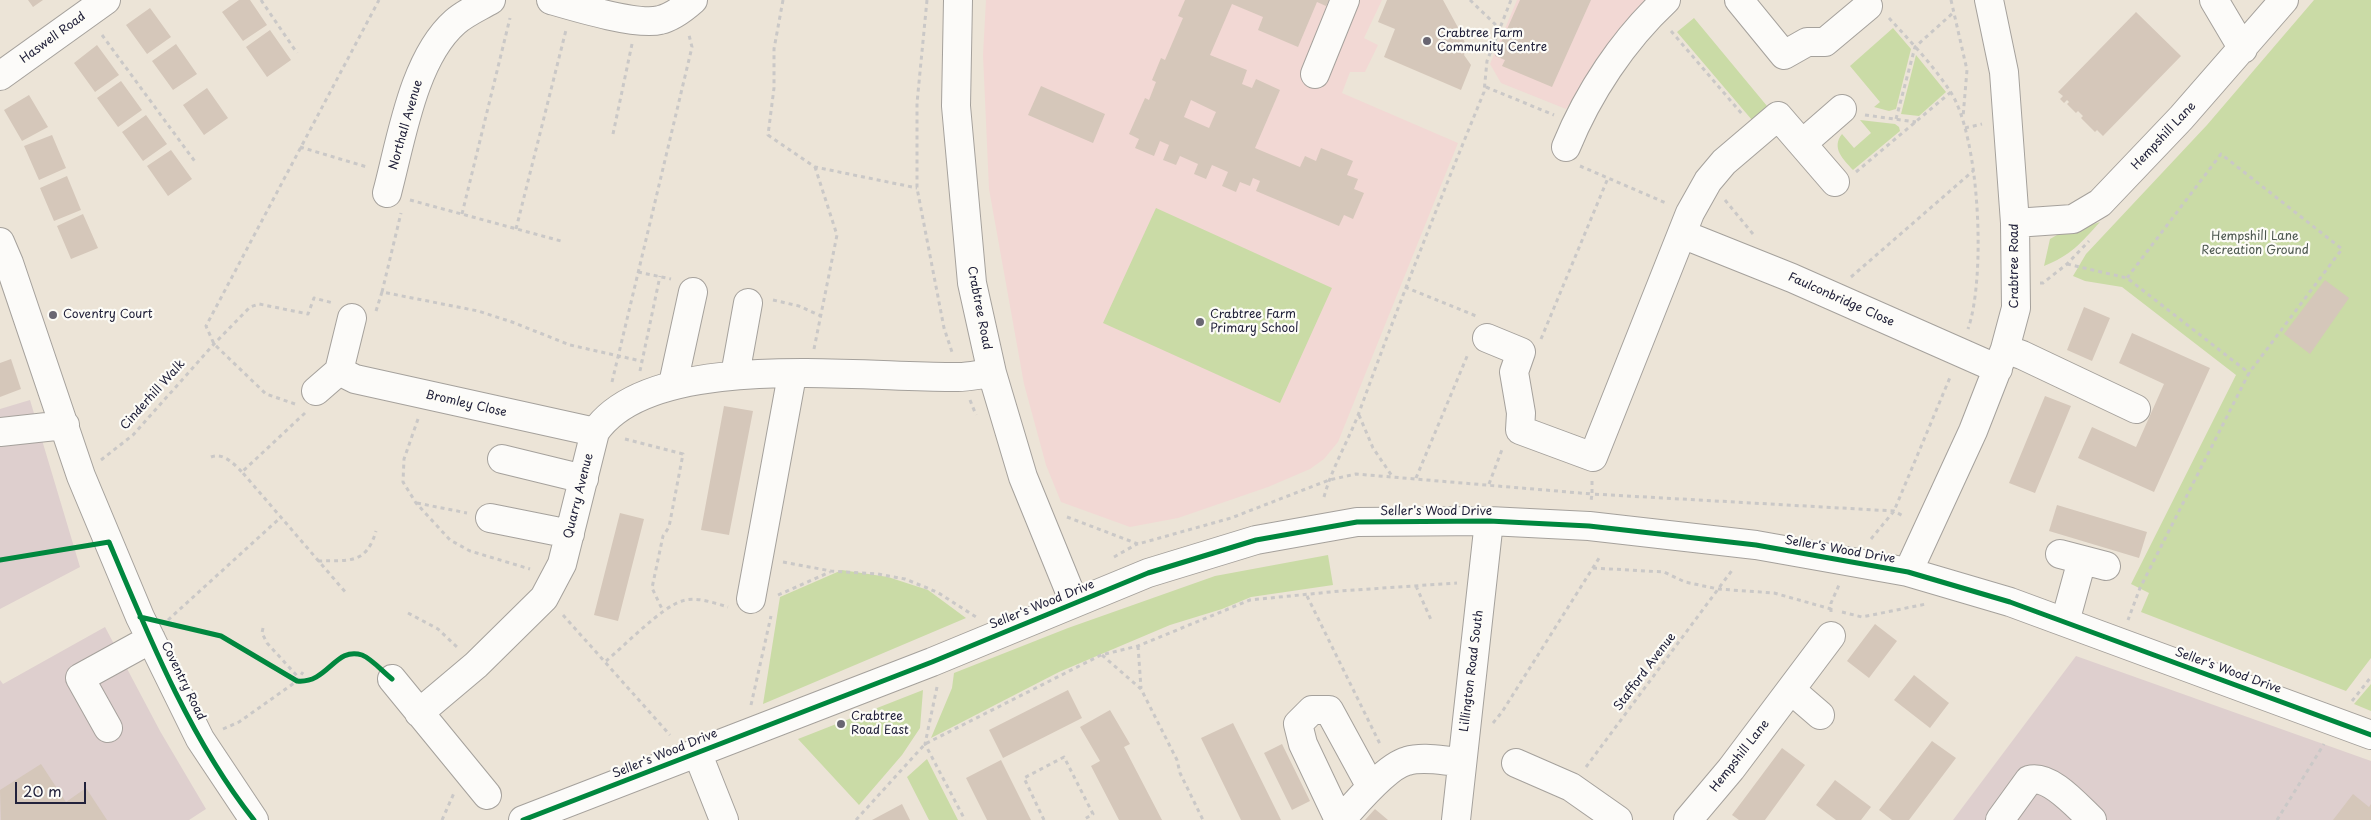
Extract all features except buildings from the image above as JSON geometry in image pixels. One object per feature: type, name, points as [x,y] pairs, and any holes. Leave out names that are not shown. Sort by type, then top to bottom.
[{"type":"street","name":"Crabtree Road","points":[[958,0],[956,106],[972,283],[992,373],[1022,477],[1074,602]]},
{"type":"street","points":[[1315,74],[1345,0]]},
{"type":"street","points":[[1739,0],[1784,55],[1807,42],[1825,42],[1877,10]]},
{"type":"street","name":"Crabtree Road","points":[[1908,572],[1973,431],[2001,359],[2016,308],[2015,223],[2004,72],[1989,0]]},
{"type":"street","points":[[2214,0],[2243,49]]},
{"type":"street","name":"Hempshill Lane","points":[[2015,223],[2073,219],[2100,203],[2175,125],[2284,0]]},
{"type":"street","points":[[575,4],[637,21],[660,20],[688,5]]},
{"type":"street","name":"Northall Avenue","points":[[394,189],[414,88],[444,32],[469,7],[502,5]]},
{"type":"street","points":[[1570,136],[1607,69],[1660,6]]},
{"type":"street","name":"Haswell Road","points":[[0,76],[96,7]]},
{"type":"street","points":[[1802,143],[1842,109]]},
{"type":"street","points":[[1479,336],[1521,352],[1514,372],[1521,414],[1520,430],[1593,457],[1686,223],[1708,181],[1724,162],[1778,116],[1835,182]]},
{"type":"street","name":"Faulconbridge Close","points":[[1686,223],[1831,295],[1960,353],[2001,359],[2022,355],[2136,409]]},
{"type":"street","name":"Coventry Road","points":[[5,253],[66,425],[81,476],[153,626],[200,738],[254,820]]},
{"type":"street","points":[[673,384],[693,292]]},
{"type":"street","points":[[735,375],[748,303]]},
{"type":"street","points":[[316,391],[339,371],[353,311]]},
{"type":"street","name":"Bromley Close","points":[[339,371],[355,379],[427,395],[601,426]]},
{"type":"street","points":[[601,426],[636,400],[673,384],[735,375],[833,373],[960,377],[992,373]]},
{"type":"street","points":[[758,606],[758,557],[801,374]]},
{"type":"street","points":[[0,432],[66,425]]},
{"type":"street","name":"Quarry Avenue","points":[[419,713],[476,665],[550,587],[562,564],[584,479],[601,426]]},
{"type":"street","points":[[502,459],[584,479]]},
{"type":"street","points":[[490,518],[570,534]]},
{"type":"street","name":"Seller's Wood Drive","points":[[523,820],[932,662],[1148,573],[1256,540],[1357,522],[1489,521],[1626,530],[1756,546],[1908,572],[2010,602],[2371,735]]},
{"type":"street","name":"Lillington Road South","points":[[1456,820],[1461,762],[1484,582],[1489,521]]},
{"type":"street","points":[[2065,622],[2083,560]]},
{"type":"street","points":[[108,728],[80,678],[153,626]]},
{"type":"street","name":"Hempshill Lane","points":[[1688,820],[1731,769],[1831,636]]},
{"type":"street","points":[[392,679],[487,795]]},
{"type":"street","points":[[1791,690],[1820,714]]},
{"type":"street","points":[[1371,787],[1329,710],[1312,710],[1298,724],[1303,744],[1340,820],[1371,787],[1404,761],[1422,758],[1461,762]]},
{"type":"street","points":[[692,754],[724,820]]},
{"type":"street","points":[[1516,763],[1571,787],[1618,820]]},
{"type":"street","points":[[2000,820],[2029,780],[2036,778],[2049,782],[2092,820]]},
{"type":"path","points":[[261,0],[297,53]]},
{"type":"path","points":[[242,472],[310,409],[266,394],[214,344],[206,326],[379,0]]},
{"type":"path","points":[[783,0],[774,50],[774,88],[768,135],[815,168],[918,188]]},
{"type":"path","points":[[927,0],[917,103],[918,188],[944,328],[960,377],[977,419]]},
{"type":"path","points":[[1470,0],[1499,28]]},
{"type":"path","points":[[1324,497],[1329,480],[1358,414],[1405,287],[1486,86],[1485,73],[1487,61],[1511,0]]},
{"type":"path","points":[[1951,0],[1966,70],[1963,120]]},
{"type":"path","points":[[516,228],[575,4]]},
{"type":"path","points":[[462,214],[502,5]]},
{"type":"path","points":[[663,611],[652,588],[663,536],[669,527],[683,454],[601,426],[692,47],[688,5]]},
{"type":"path","points":[[1660,6],[1758,133]]},
{"type":"path","points":[[96,7],[196,163]]},
{"type":"path","points":[[1831,636],[1831,603],[1851,562],[1894,511],[1960,353],[1972,318],[1978,260],[1973,171],[1963,120],[1951,92],[1914,47],[1877,10]]},
{"type":"path","points":[[1896,119],[1914,47],[1954,12]]},
{"type":"path","points":[[613,134],[637,21]]},
{"type":"path","points":[[1486,86],[1570,136],[1574,164],[1608,178],[1686,223]]},
{"type":"path","points":[[1835,182],[1844,182],[1951,92]]},
{"type":"path","points":[[1842,109],[1860,115],[1916,122]]},
{"type":"path","points":[[300,147],[394,189],[462,214],[561,241]]},
{"type":"path","points":[[2120,642],[2140,588],[2249,373],[2342,249],[2221,154],[2127,278]]},
{"type":"path","points":[[801,374],[837,235],[815,168]]},
{"type":"path","points":[[1831,295],[1973,171]]},
{"type":"path","points":[[1521,352],[1542,338],[1608,178]]},
{"type":"path","points":[[1708,181],[1760,241]]},
{"type":"path","points":[[353,311],[376,312],[382,292],[394,189]]},
{"type":"path","points":[[2067,264],[2127,278],[2249,373]]},
{"type":"path","points":[[636,400],[641,361],[660,276]]},
{"type":"path","points":[[1405,287],[1479,336],[1416,478]]},
{"type":"path","points":[[382,292],[478,311],[570,345],[641,361]]},
{"type":"path","points":[[427,395],[404,459],[403,482],[416,502],[450,540],[550,587],[574,626],[692,754]]},
{"type":"path","points":[[1358,414],[1373,448],[1392,476]]},
{"type":"path","points":[[1489,484],[1505,444],[1520,430]]},
{"type":"path","points":[[211,457],[215,456],[230,460],[242,472],[347,594]]},
{"type":"path","points":[[1593,457],[1592,494],[1894,511],[1927,530]]},
{"type":"path","points":[[416,502],[490,518]]},
{"type":"path","points":[[153,626],[280,518]]},
{"type":"path","points":[[318,561],[349,560],[363,555],[371,546],[376,531]]},
{"type":"path","points":[[1490,726],[1502,712],[1601,554]]},
{"type":"path","points":[[758,557],[831,572],[878,574],[905,579],[936,592],[998,634]]},
{"type":"path","points":[[1593,568],[1664,572],[1685,582],[1718,589],[1774,593],[1862,617],[1928,604]]},
{"type":"path","points":[[606,661],[663,611],[682,600],[702,600],[758,606],[831,572]]},
{"type":"path","points":[[856,820],[925,744],[1101,655],[1138,646],[1250,600],[1307,596],[1340,591],[1484,582]]},
{"type":"path","points":[[1416,586],[1432,622]]},
{"type":"path","points":[[1307,596],[1393,769]]},
{"type":"path","points":[[758,606],[770,619]]},
{"type":"path","points":[[758,606],[770,619]]},
{"type":"path","points":[[408,612],[438,629],[476,665]]},
{"type":"path","points":[[742,735],[749,714],[770,619]]},
{"type":"path","points":[[153,626],[175,625]]},
{"type":"path","points":[[263,628],[262,633],[267,643],[298,679]]},
{"type":"path","points":[[1138,646],[1141,689]]},
{"type":"path","points":[[1101,655],[1141,689],[1177,760],[1180,773],[1203,820]]},
{"type":"path","points":[[932,662],[938,682],[925,744],[964,820]]},
{"type":"path","points":[[200,738],[238,722],[298,679],[303,672]]},
{"type":"path","points":[[290,677],[305,681]]},
{"type":"path","points":[[2277,820],[2315,760],[2336,721]]},
{"type":"path","points":[[1044,820],[1024,778],[1064,757],[1093,814],[1083,820]]},
{"type":"shaded area","name":"Crabtree Farm Primary School","points":[[986,0],[1382,0],[1364,38],[1378,45],[1365,72],[1350,72],[1342,93],[1458,143],[1338,442],[1324,459],[1310,469],[1268,487],[1178,518],[1130,527],[1061,502],[1046,465],[1024,384],[989,189],[983,55]]},
{"type":"shaded area","points":[[1517,0],[1652,0],[1612,43],[1566,109],[1501,83],[1490,64]]},
{"type":"shaded area","points":[[30,400],[80,567],[0,609],[0,409]]},
{"type":"shaded area","points":[[105,627],[160,731],[206,809],[189,820],[0,820],[0,680],[3,684]]},
{"type":"shaded area","points":[[2076,656],[2371,761],[2371,820],[1953,820]]},
{"type":"green space","name":"Hempshill Lane Recreation Ground","points":[[2314,0],[2371,0],[2371,658],[2346,691],[2141,612],[2149,593],[2131,584],[2236,375],[2122,287],[2085,281],[2073,276],[2086,254],[2207,125]]},
{"type":"green space","points":[[1694,18],[1767,106],[1752,120],[1677,32]]},
{"type":"green space","points":[[1893,28],[1911,49],[1896,109],[1889,111],[1874,107],[1880,102],[1850,66]]},
{"type":"green space","points":[[1916,55],[1946,92],[1919,116],[1901,114]]},
{"type":"green space","points":[[1860,120],[1895,124],[1899,127],[1900,131],[1853,170],[1840,153],[1838,144],[1842,134],[1854,148],[1871,133]]},
{"type":"green space","points":[[1156,208],[1332,288],[1280,403],[1103,323]]},
{"type":"green space","points":[[2100,222],[2075,248],[2061,258],[2044,266],[2050,239],[2064,231],[2076,230]]},
{"type":"green space","points":[[1328,555],[1333,585],[1251,597],[1222,609],[1170,625],[1059,672],[931,738],[952,688],[954,673],[1068,628],[1215,576]]},
{"type":"green space","points":[[842,570],[888,577],[928,590],[966,618],[763,704],[780,597]]},
{"type":"green space","points":[[2371,684],[2371,711],[2354,704]]},
{"type":"green space","points":[[923,690],[920,728],[902,755],[859,805],[798,739]]},
{"type":"green space","points":[[927,759],[958,820],[929,820],[907,777]]},
{"type":"cycle path","points":[[523,820],[932,662],[1148,573],[1256,540],[1357,522],[1489,521],[1589,526],[1756,545],[1908,572],[2010,602],[2371,735]]},
{"type":"cycle path","points":[[0,560],[109,542],[172,686],[210,756],[254,820]]},
{"type":"cycle path","points":[[140,617],[221,636],[297,681],[316,677],[338,660],[353,654],[366,657],[392,679]]},
{"type":"place","name":"Crabtree Farm Community Centre","points":[[1427,41]]},
{"type":"place","name":"Coventry Court","points":[[53,315]]},
{"type":"place","name":"Crabtree Farm Primary School","points":[[1200,322]]},
{"type":"place","name":"Crabtree Road East","points":[[841,724]]}]
